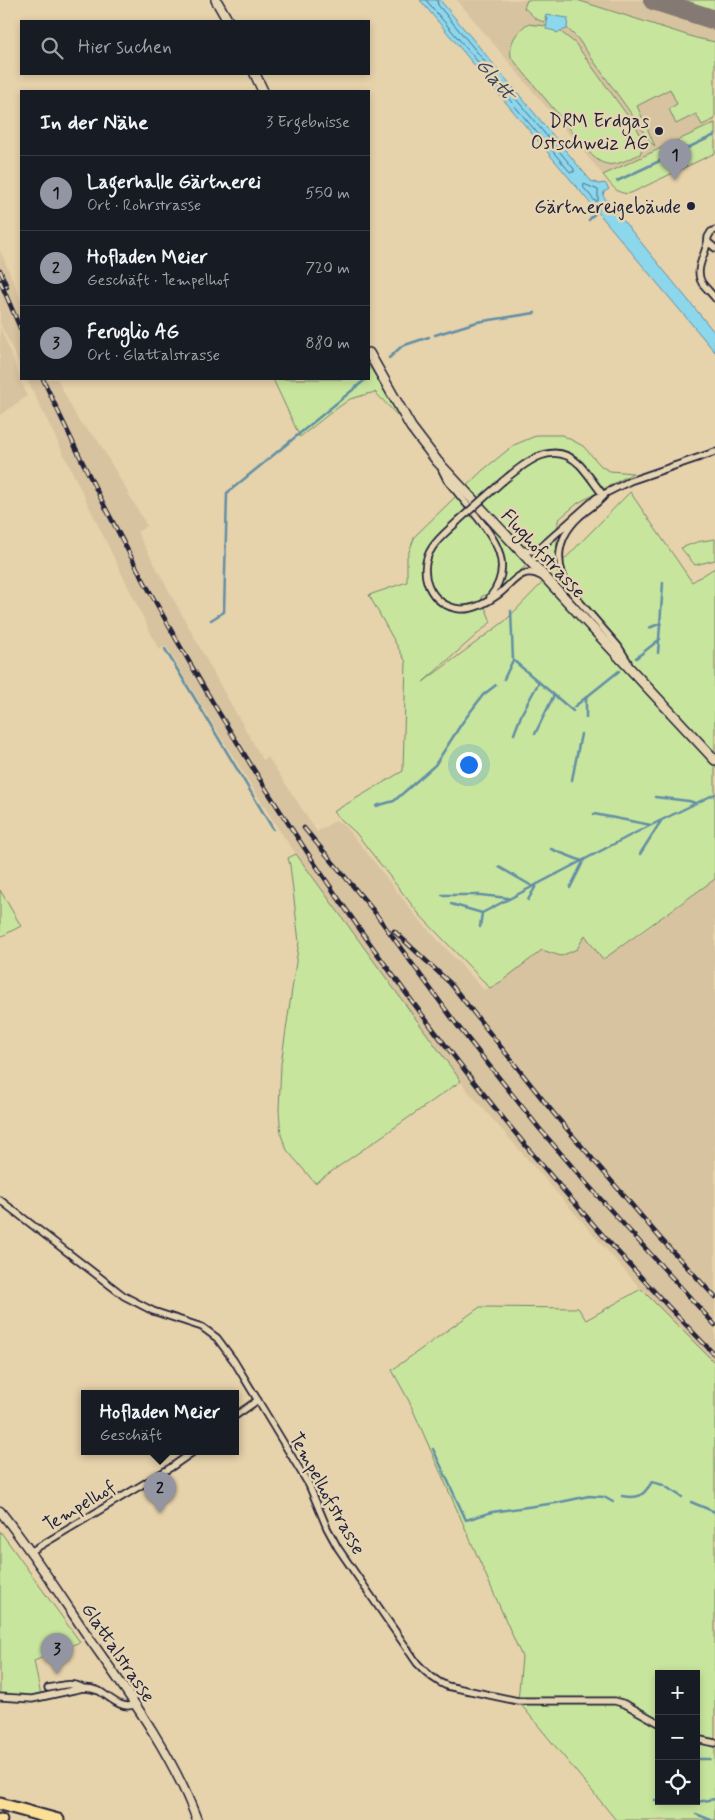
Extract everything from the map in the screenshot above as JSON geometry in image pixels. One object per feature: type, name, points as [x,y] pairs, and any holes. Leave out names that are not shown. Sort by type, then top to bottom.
[{"type":"highway","points":[[0,1804],[58,1820]]},
{"type":"main road","points":[[216,0],[227,20]]},
{"type":"main road","points":[[255,75],[263,90]]},
{"type":"main road","name":"Flughofstrasse","points":[[370,356],[411,427],[436,461],[715,760]]},
{"type":"street","points":[[715,230],[709,234],[699,274],[701,282],[715,298]]},
{"type":"street","points":[[708,243],[715,248]]},
{"type":"street","points":[[637,676],[618,646],[567,584],[560,568],[560,552],[571,526],[604,496],[630,481],[715,452]]},
{"type":"street","points":[[548,580],[535,573],[526,572],[512,581],[499,594],[471,608],[454,608],[436,598],[427,583],[425,572],[428,554],[440,537],[532,458],[543,454],[559,454],[570,458],[579,464],[604,496]]},
{"type":"street","points":[[436,461],[447,480],[493,537],[501,554],[500,579],[494,592],[487,600]]},
{"type":"street","points":[[518,549],[534,551],[540,548],[596,498],[604,496]]},
{"type":"street","name":"Tempelhofstrasse","points":[[0,1200],[124,1296],[153,1311],[202,1327],[217,1338],[230,1355],[309,1485],[327,1528],[338,1548],[417,1663],[437,1682],[447,1686],[518,1701],[616,1701],[655,1721]]},
{"type":"street","points":[[239,1413],[258,1400]]},
{"type":"street","name":"Tempelhof","points":[[30,1552],[189,1455]]},
{"type":"street","name":"Glattalstrasse","points":[[0,1511],[155,1734],[175,1770],[197,1820]]},
{"type":"street","points":[[48,1688],[77,1684],[83,1688],[98,1691],[120,1705],[129,1707],[135,1704]]},
{"type":"street","points":[[0,1697],[32,1699],[83,1688]]},
{"type":"street","points":[[700,1740],[715,1743]]},
{"type":"shaded area","points":[[457,0],[715,0],[715,153],[628,194],[617,192]]},
{"type":"shaded area","points":[[0,250],[20,298],[20,365],[0,323]]},
{"type":"shaded area","points":[[0,326],[27,396],[0,415]]},
{"type":"shaded area","points":[[27,380],[58,380],[79,422],[97,439],[147,526],[137,532],[263,760],[268,757],[317,832],[336,820],[345,827],[416,916],[484,990],[502,981],[542,950],[561,956],[586,935],[602,959],[642,933],[715,879],[715,1363],[641,1289],[467,1090],[279,830],[166,646],[159,650]]},
{"type":"green space","points":[[527,0],[577,0],[696,38],[715,42],[715,119],[702,125],[696,114],[676,124],[669,109],[677,104],[670,89],[637,106],[655,146],[650,142],[578,39],[562,23],[546,18],[545,22],[535,18],[524,8]]},
{"type":"green space","points":[[676,0],[715,0],[715,13],[692,6]]},
{"type":"green space","points":[[527,24],[546,26],[561,32],[575,43],[638,130],[644,143],[640,154],[619,163],[607,164],[595,158],[589,152],[511,57],[511,47],[514,38]]},
{"type":"green space","points":[[715,123],[715,153],[631,193],[618,191],[603,175]]},
{"type":"green space","points":[[370,367],[400,418],[375,392],[350,399],[300,437],[273,380],[370,380]]},
{"type":"green space","points":[[538,435],[562,435],[583,446],[602,467],[610,471],[633,473],[578,503],[558,520],[557,567],[630,492],[692,582],[715,568],[715,879],[605,958],[602,959],[585,935],[577,949],[561,956],[542,950],[490,988],[419,914],[356,833],[333,812],[403,771],[406,662],[369,595],[407,582],[407,557],[415,536],[483,470],[514,445]],"holes":[[[534,559],[549,576],[505,621],[423,682],[491,622],[481,597],[502,586]]]},
{"type":"green space","points":[[715,539],[715,560],[695,565],[681,548],[697,542]]},
{"type":"green space","points":[[296,854],[461,1081],[315,1183],[287,1150],[281,1135],[279,1110],[281,1064],[299,942],[288,858]]},
{"type":"green space","points":[[0,890],[21,926],[0,937]]},
{"type":"green space","points":[[641,1289],[715,1363],[715,1820],[616,1820],[518,1701],[522,1657],[409,1401],[392,1370],[480,1307],[578,1308],[586,1320]]},
{"type":"green space","points":[[0,1531],[80,1642],[34,1661],[41,1696],[31,1698],[0,1696]]},
{"type":"water","name":"Glatt","points":[[420,0],[440,0],[591,181],[599,184],[605,183],[609,189],[604,192],[603,196],[715,333],[715,352]]},
{"type":"water","points":[[546,15],[568,18],[567,29],[556,33],[546,29],[548,18],[545,18]]},
{"type":"waterway","points":[[617,181],[715,135]]},
{"type":"waterway","points":[[589,220],[598,210]]},
{"type":"waterway","points":[[435,335],[477,322],[535,313]]},
{"type":"waterway","points":[[389,358],[402,346],[429,337]]},
{"type":"waterway","points":[[211,620],[224,612],[227,493],[365,380]]},
{"type":"waterway","points":[[658,653],[663,583]]},
{"type":"waterway","points":[[504,679],[513,660],[511,611]]},
{"type":"waterway","points":[[649,628],[661,623]]},
{"type":"waterway","points":[[636,658],[660,639]]},
{"type":"waterway","points":[[165,649],[273,829]]},
{"type":"waterway","points":[[513,660],[573,711]]},
{"type":"waterway","points":[[574,707],[619,671]]},
{"type":"waterway","points":[[514,734],[522,713],[539,682]]},
{"type":"waterway","points":[[376,806],[394,801],[435,765],[483,695],[496,685]]},
{"type":"waterway","points":[[535,734],[554,695]]},
{"type":"waterway","points":[[586,697],[586,718]]},
{"type":"waterway","points":[[572,780],[581,734]]},
{"type":"waterway","points":[[451,904],[482,913],[633,834],[715,794]]},
{"type":"waterway","points":[[655,797],[695,803]]},
{"type":"waterway","points":[[594,814],[651,825]]},
{"type":"waterway","points":[[640,854],[661,821]]},
{"type":"waterway","points":[[551,849],[582,861]]},
{"type":"waterway","points":[[570,888],[584,860]]},
{"type":"waterway","points":[[499,867],[532,886]]},
{"type":"waterway","points":[[528,900],[537,884]]},
{"type":"waterway","points":[[442,895],[480,895],[508,898]]},
{"type":"waterway","points":[[480,927],[482,913]]},
{"type":"waterway","points":[[433,1449],[466,1520],[492,1512],[556,1503],[589,1496],[604,1497],[613,1502]]},
{"type":"waterway","points":[[622,1496],[637,1497],[646,1491],[652,1482],[663,1485],[682,1497]]},
{"type":"waterway","points":[[691,1502],[715,1512]]},
{"type":"waterway","points":[[700,1759],[710,1759]]},
{"type":"waterway","points":[[700,1802],[715,1799]]},
{"type":"waterway","points":[[696,1814],[711,1820]]},
{"type":"taxiway","points":[[653,0],[715,20]]},
{"type":"railway","points":[[0,270],[7,287]]},
{"type":"railway","points":[[0,281],[20,328]]},
{"type":"railway","points":[[43,380],[108,513],[179,644],[255,772],[337,896],[424,1017],[516,1133],[613,1246],[715,1355]]},
{"type":"railway","points":[[304,828],[373,910],[457,1025],[539,1128],[587,1184],[715,1325]]},
{"type":"railway","points":[[394,931],[450,983],[555,1115],[661,1239],[715,1297]]},
{"type":"place","name":"DRM Erdgas Ostschweiz AG","points":[[659,131]]},
{"type":"place","name":"Lagerhalle Gärtnerei","points":[[675,180]]},
{"type":"place","name":"Gärtnereigebäude","points":[[691,206]]},
{"type":"place","name":"Hofladen Meier","points":[[160,1513]]},
{"type":"place","name":"Feruglio AG","points":[[57,1674]]}]
